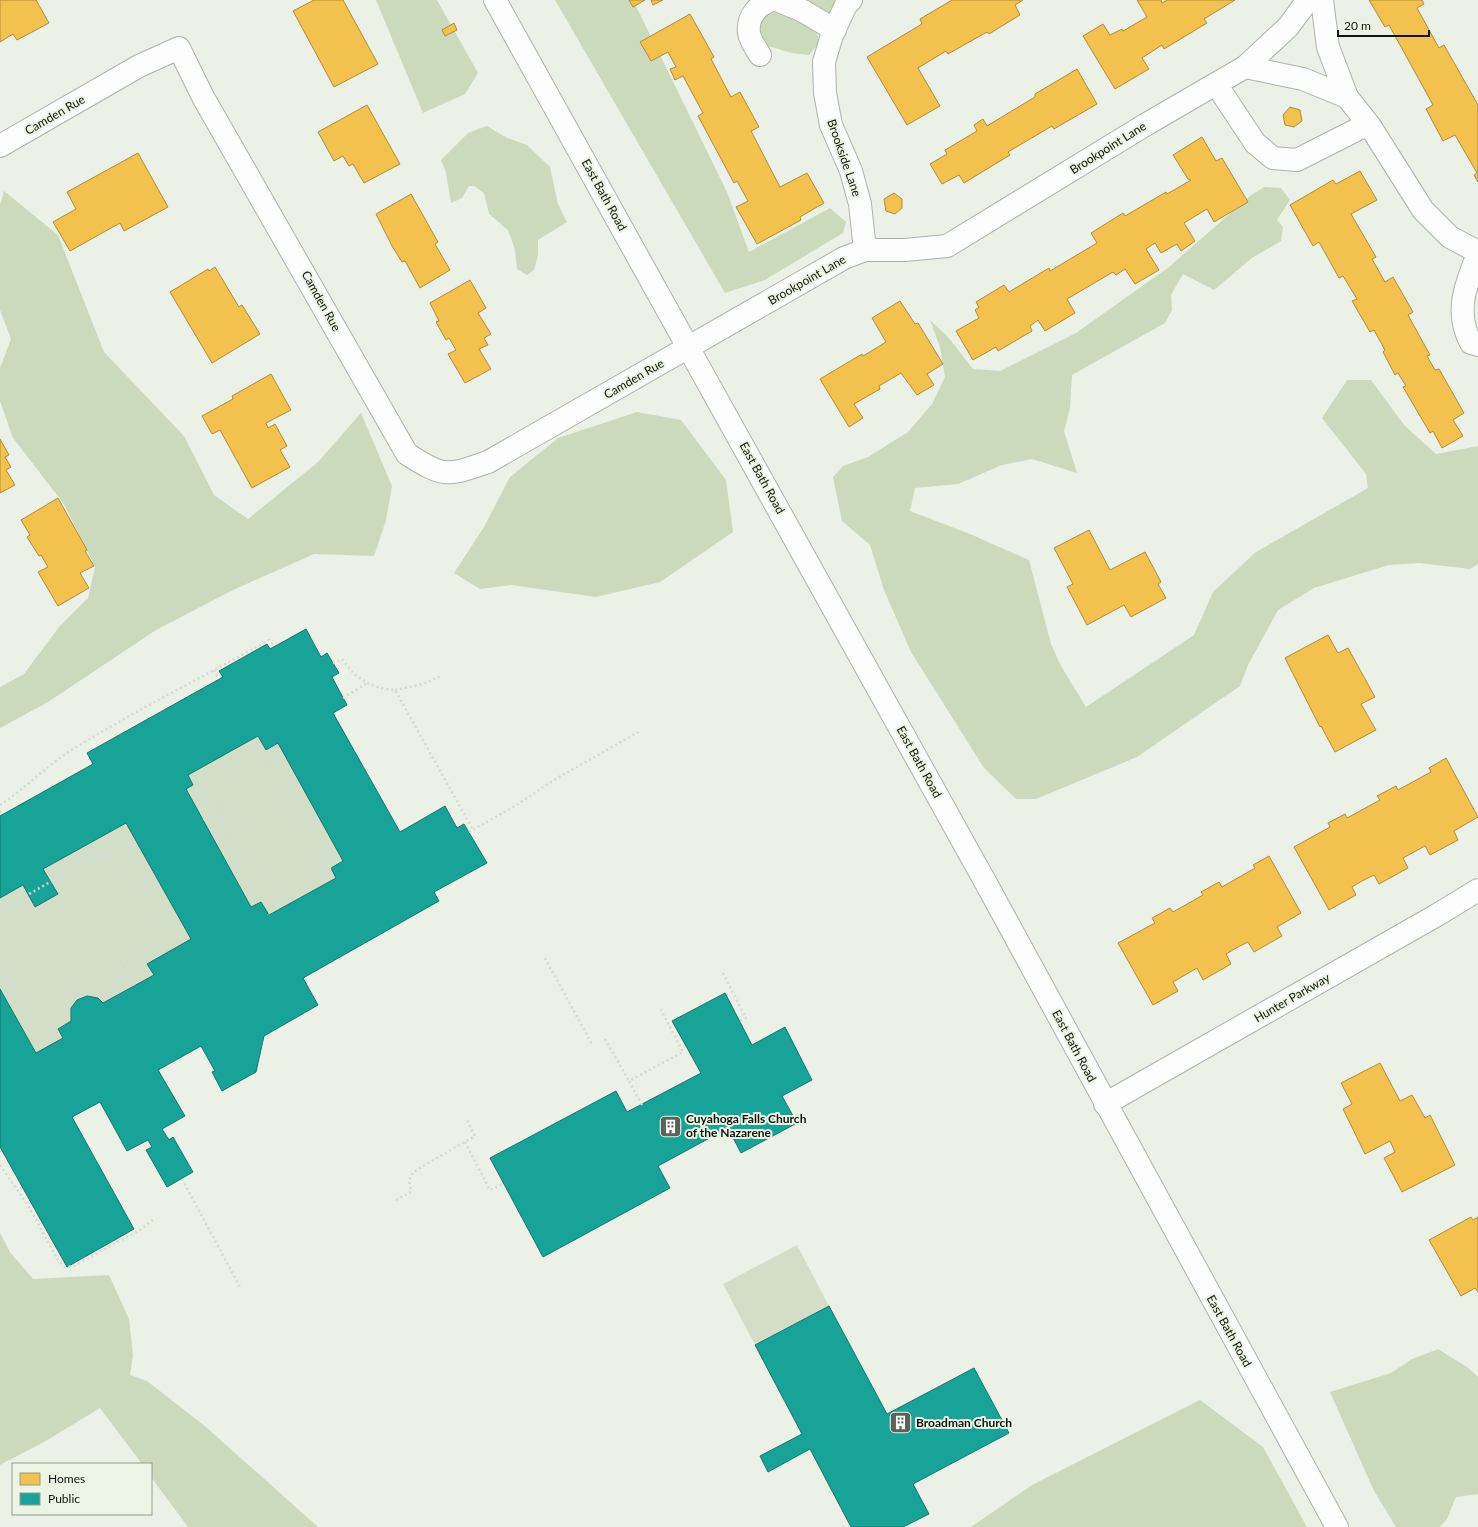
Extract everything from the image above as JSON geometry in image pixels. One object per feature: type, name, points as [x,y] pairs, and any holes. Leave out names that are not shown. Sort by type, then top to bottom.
[{"type":"street","name":"East Bath Road","points":[[495,0],[987,885],[1105,1104],[1337,1527]]},
{"type":"street","points":[[760,55],[749,33],[751,15],[761,4],[772,0]]},
{"type":"street","points":[[777,0],[803,11],[835,30]]},
{"type":"street","name":"Brookside Lane","points":[[851,0],[846,5],[835,30],[824,62],[825,93],[831,125],[851,171],[860,204],[865,250]]},
{"type":"street","points":[[1245,67],[1288,27],[1308,0]]},
{"type":"street","points":[[1322,0],[1328,48],[1347,97],[1368,124],[1423,210],[1450,237],[1478,253],[1463,292],[1464,330],[1471,343],[1478,345]]},
{"type":"street","name":"Camden Rue","points":[[0,146],[139,66],[179,48],[203,97],[407,454],[432,470],[454,474],[488,462],[689,347]]},
{"type":"street","name":"Brookpoint Lane","points":[[689,347],[844,258],[865,250],[905,250],[948,246],[1145,124],[1245,67]]},
{"type":"street","points":[[1245,67],[1303,78],[1347,97]]},
{"type":"street","points":[[1216,84],[1255,143],[1273,158],[1298,160],[1368,124]]},
{"type":"street","name":"Hunter Parkway","points":[[1105,1104],[1437,915],[1478,890]]},
{"type":"path","points":[[0,805],[16,795],[37,775],[70,751],[269,640],[274,647]]},
{"type":"path","points":[[333,663],[342,659],[351,672],[367,683],[383,689],[395,690],[423,684],[441,676]]},
{"type":"path","points":[[214,670],[219,679]]},
{"type":"path","points":[[343,698],[367,683]]},
{"type":"path","points":[[395,690],[473,830]]},
{"type":"path","points":[[469,832],[515,806],[554,780],[640,731]]},
{"type":"path","points":[[265,768],[266,750]]},
{"type":"path","points":[[280,888],[243,852],[230,835],[221,817],[220,805],[222,799],[232,779],[241,770],[253,766],[265,768],[274,775],[289,801],[304,835],[321,865],[331,868]]},
{"type":"path","points":[[230,835],[289,801]]},
{"type":"path","points":[[203,819],[221,817]]},
{"type":"path","points":[[0,913],[13,903],[89,860],[104,855],[114,856],[145,907],[150,921],[147,933],[113,983]]},
{"type":"path","points":[[269,915],[280,888],[321,865]]},
{"type":"path","points":[[545,958],[593,1046]]},
{"type":"path","points":[[0,961],[17,990],[24,998],[36,1000],[78,978],[92,976],[113,983],[118,995]]},
{"type":"path","points":[[124,966],[134,986]]},
{"type":"path","points":[[723,973],[746,1018],[740,1021]]},
{"type":"path","points":[[629,1081],[683,1052],[660,1008]]},
{"type":"path","points":[[606,1038],[642,1105]]},
{"type":"path","points":[[396,1200],[411,1192],[409,1180],[413,1172],[475,1136],[466,1118]]},
{"type":"path","points":[[465,1142],[490,1190],[503,1184]]},
{"type":"path","points":[[0,1165],[28,1206],[58,1260],[65,1267],[74,1266],[140,1230],[154,1219]]},
{"type":"path","points":[[182,1178],[240,1287]]},
{"type":"green space","points":[[376,0],[437,0],[478,73],[465,94],[423,113]]},
{"type":"green space","points":[[555,0],[633,0],[727,192],[749,252],[830,208],[846,222],[843,233],[765,280],[725,293]]},
{"type":"green space","points":[[793,0],[848,0],[823,20]]},
{"type":"green space","points":[[790,10],[817,32],[819,43],[809,55],[792,53],[761,44],[753,34],[760,23],[767,16],[772,13]]},
{"type":"green space","points":[[487,126],[507,138],[527,145],[550,167],[558,204],[567,222],[538,240],[538,255],[534,270],[527,275],[517,269],[515,250],[508,230],[489,214],[484,193],[474,186],[469,186],[462,198],[451,203],[446,173],[441,160],[468,133]]},
{"type":"green space","points":[[1264,187],[1281,188],[1290,200],[1277,220],[1283,227],[1281,241],[1252,258],[1214,290],[1183,274],[1171,295],[1172,310],[1165,323],[1072,375],[1070,408],[1064,431],[1077,473],[1032,459],[1002,465],[958,484],[915,488],[910,511],[970,534],[1029,560],[1051,644],[1061,666],[1086,707],[1194,635],[1213,592],[1256,552],[1368,488],[1366,474],[1322,418],[1347,380],[1371,380],[1404,425],[1436,454],[1478,446],[1478,564],[1470,569],[1419,563],[1389,565],[1314,588],[1278,610],[1248,665],[1240,686],[1137,757],[1036,799],[1016,799],[984,768],[911,652],[884,590],[870,545],[842,521],[833,477],[843,466],[868,457],[908,432],[932,404],[945,377],[940,347],[930,320],[948,337],[973,369],[1000,371],[1076,333],[1169,267],[1250,196]]},
{"type":"green space","points":[[4,191],[58,235],[104,352],[184,436],[214,495],[248,519],[318,462],[361,413],[392,486],[386,520],[374,556],[314,554],[233,590],[156,630],[48,702],[0,728],[0,687],[24,674],[59,627],[88,598],[95,567],[64,504],[13,438],[0,401],[0,368],[11,339],[0,310],[0,205]]},
{"type":"green space","points":[[637,412],[681,420],[726,480],[733,532],[660,582],[596,597],[511,585],[480,589],[454,573],[484,527],[510,477],[558,438]]},
{"type":"green space","points":[[258,736],[266,750],[278,743],[343,861],[331,868],[336,878],[269,915],[261,902],[251,907],[186,789],[193,785],[188,775]]},
{"type":"green space","points":[[126,823],[191,939],[147,964],[154,975],[103,1003],[98,998],[71,1021],[58,1029],[63,1038],[36,1053],[0,989],[0,898],[23,885],[35,907],[58,894],[43,869]]},
{"type":"green space","points":[[0,1233],[10,1252],[33,1279],[109,1275],[129,1319],[133,1355],[130,1375],[147,1381],[206,1427],[318,1527],[188,1527],[152,1478],[152,1463],[141,1463],[100,1408],[44,1442],[0,1465]]},
{"type":"green space","points":[[797,1245],[829,1306],[755,1345],[723,1284]]},
{"type":"green space","points":[[1438,1349],[1467,1367],[1478,1377],[1478,1494],[1456,1497],[1447,1519],[1440,1527],[1396,1527],[1374,1491],[1330,1392],[1391,1373],[1412,1359]]},
{"type":"green space","points":[[1200,1400],[1263,1447],[1307,1527],[971,1527],[1032,1485]]},
{"type":"building: Homes","points":[[0,0],[36,0],[49,23],[17,40],[13,34],[0,42]]},
{"type":"building: Homes","points":[[314,0],[343,0],[378,64],[334,87],[293,11]]},
{"type":"building: Homes","points":[[629,0],[645,0],[633,7]]},
{"type":"building: Homes","points":[[651,0],[663,0],[653,5]]},
{"type":"building: Homes","points":[[952,0],[1023,0],[1015,5],[1020,15],[989,34],[987,32],[948,54],[946,51],[918,68],[940,106],[907,125],[867,57],[922,24],[920,19]]},
{"type":"building: Homes","points":[[1137,0],[1161,0],[1162,3],[1167,0],[1235,0],[1204,19],[1207,23],[1164,49],[1162,45],[1142,58],[1149,69],[1115,89],[1083,36],[1103,24],[1110,35],[1122,29],[1123,31],[1147,17]]},
{"type":"building: Homes","points":[[1369,0],[1422,0],[1424,4],[1417,8],[1439,48],[1444,45],[1478,105],[1478,182],[1474,175],[1477,173],[1455,135],[1443,141],[1426,109],[1433,105],[1389,25],[1385,27]]},
{"type":"building: Homes","points":[[690,14],[714,57],[711,59],[731,97],[740,92],[759,127],[751,131],[780,187],[807,173],[824,203],[800,217],[801,220],[757,244],[736,207],[748,201],[737,181],[734,183],[698,116],[703,113],[683,76],[675,80],[670,69],[676,67],[668,52],[651,61],[640,42]]},
{"type":"building: Homes","points":[[454,23],[457,30],[445,36],[442,30]]},
{"type":"building: Homes","points":[[1077,69],[1097,104],[1054,129],[1052,126],[1008,152],[1010,155],[964,183],[959,175],[942,184],[930,164],[947,154],[945,150],[977,131],[974,125],[983,119],[987,126],[1035,97],[1035,94]]},
{"type":"building: Homes","points":[[367,105],[400,164],[364,183],[353,164],[349,166],[343,156],[334,161],[318,132]]},
{"type":"building: Homes","points":[[1290,107],[1300,110],[1302,121],[1294,127],[1285,125],[1283,115]]},
{"type":"building: Homes","points":[[1202,137],[1216,161],[1222,158],[1248,202],[1214,222],[1207,209],[1184,223],[1195,241],[1181,251],[1177,244],[1161,253],[1155,243],[1146,249],[1159,270],[1135,284],[1125,269],[1116,275],[1113,272],[1067,299],[1075,313],[1045,331],[1038,320],[1030,326],[1032,331],[998,351],[996,347],[973,360],[956,331],[979,318],[975,310],[979,307],[976,302],[1004,285],[1009,292],[1049,268],[1050,271],[1097,243],[1091,233],[1123,213],[1125,216],[1166,192],[1167,194],[1191,180],[1188,179],[1173,155]]},
{"type":"building: Homes","points":[[138,153],[168,207],[124,231],[120,223],[70,251],[53,222],[76,209],[67,192]]},
{"type":"building: Homes","points":[[1360,171],[1377,200],[1351,214],[1376,257],[1372,259],[1385,282],[1393,277],[1413,312],[1408,315],[1430,355],[1427,356],[1435,370],[1439,369],[1464,413],[1453,420],[1463,436],[1442,448],[1433,431],[1430,433],[1403,387],[1406,386],[1398,373],[1395,375],[1383,352],[1385,350],[1374,330],[1370,332],[1352,301],[1357,299],[1343,276],[1339,278],[1319,242],[1313,246],[1290,205],[1333,180],[1336,184]]},
{"type":"building: Homes","points":[[894,193],[902,199],[902,208],[895,214],[886,211],[884,199]]},
{"type":"building: Homes","points":[[411,194],[438,242],[435,244],[450,270],[420,288],[405,261],[402,262],[392,246],[376,214]]},
{"type":"building: Homes","points":[[215,267],[239,307],[242,305],[260,334],[212,363],[170,292],[208,269],[209,271]]},
{"type":"building: Homes","points":[[470,280],[486,308],[478,313],[491,334],[484,338],[488,345],[479,349],[491,369],[465,383],[448,354],[456,350],[449,338],[446,340],[436,322],[439,321],[430,303]]},
{"type":"building: Homes","points":[[900,301],[915,324],[918,323],[943,364],[927,374],[934,385],[917,395],[901,373],[879,386],[880,389],[854,404],[863,418],[849,427],[820,379],[862,354],[863,356],[886,342],[872,318]]},
{"type":"building: Homes","points":[[271,374],[291,410],[266,423],[268,428],[275,424],[287,446],[280,450],[290,467],[252,488],[220,430],[212,434],[202,416],[233,399],[232,396]]},
{"type":"building: Homes","points":[[0,439],[9,455],[5,457],[11,467],[6,470],[15,485],[0,493]]},
{"type":"building: Homes","points":[[58,498],[87,550],[85,551],[94,566],[80,573],[89,588],[58,606],[38,572],[48,567],[27,537],[30,535],[21,520]]},
{"type":"building: Homes","points":[[1089,530],[1110,570],[1145,552],[1161,582],[1158,584],[1166,598],[1131,617],[1124,605],[1087,625],[1067,587],[1073,584],[1054,548]]},
{"type":"building: Homes","points":[[1328,635],[1338,653],[1348,648],[1375,697],[1361,704],[1376,730],[1335,752],[1321,726],[1320,727],[1285,658]]},
{"type":"building: Homes","points":[[1446,758],[1478,817],[1454,831],[1458,840],[1430,855],[1425,846],[1403,858],[1408,868],[1379,884],[1374,875],[1362,881],[1352,887],[1356,895],[1329,910],[1294,847],[1330,827],[1328,823],[1345,814],[1347,818],[1380,800],[1377,796],[1396,786],[1398,790],[1431,772],[1429,768]]},
{"type":"building: Homes","points":[[1269,856],[1301,913],[1277,927],[1282,936],[1254,952],[1248,942],[1238,947],[1226,954],[1231,964],[1203,980],[1197,968],[1173,982],[1178,991],[1153,1005],[1118,943],[1155,923],[1152,918],[1170,908],[1173,912],[1203,895],[1201,892],[1219,882],[1222,887],[1255,868],[1253,865]]},
{"type":"building: Homes","points":[[1380,1063],[1400,1101],[1412,1095],[1425,1118],[1430,1115],[1455,1165],[1402,1192],[1384,1158],[1395,1152],[1390,1141],[1365,1154],[1343,1109],[1352,1104],[1341,1083]]},
{"type":"building: Homes","points":[[1471,1217],[1473,1220],[1478,1217],[1478,1292],[1475,1288],[1461,1296],[1429,1240]]},
{"type":"building: Public","points":[[306,629],[321,657],[327,653],[339,673],[332,677],[347,705],[333,713],[400,832],[445,806],[457,828],[464,824],[487,863],[434,892],[439,901],[303,978],[318,1005],[264,1036],[256,1072],[222,1091],[212,1072],[215,1071],[201,1046],[158,1070],[185,1116],[162,1129],[169,1140],[173,1137],[193,1172],[167,1187],[146,1150],[152,1147],[148,1140],[127,1151],[100,1102],[72,1117],[134,1229],[67,1267],[0,1147],[0,989],[36,1053],[63,1038],[58,1029],[71,1021],[71,1008],[77,1000],[87,996],[98,998],[103,1003],[154,975],[147,964],[191,939],[126,823],[43,869],[58,894],[35,907],[23,885],[0,898],[0,816],[93,764],[87,753],[223,677],[219,671],[267,644],[270,649]],"holes":[[[258,736],[266,750],[278,743],[343,861],[331,868],[336,878],[269,915],[261,902],[251,907],[186,789],[193,785],[188,775]]]},
{"type":"building: Public","name":"Cuyahoga Falls Church of the Nazarene","points":[[725,993],[752,1045],[785,1027],[812,1080],[782,1096],[797,1123],[741,1153],[728,1128],[658,1166],[670,1188],[543,1257],[490,1158],[616,1091],[627,1112],[701,1073],[672,1021]]},
{"type":"building: Public","name":"Broadman Church","points":[[829,1306],[887,1414],[974,1368],[1009,1433],[913,1484],[929,1514],[903,1527],[851,1527],[810,1449],[768,1472],[760,1456],[802,1434],[755,1345]]},
{"type":"place","name":"Cuyahoga Falls Church of the Nazarene","points":[[671,1126]]},
{"type":"place","name":"Broadman Church","points":[[900,1423]]}]
